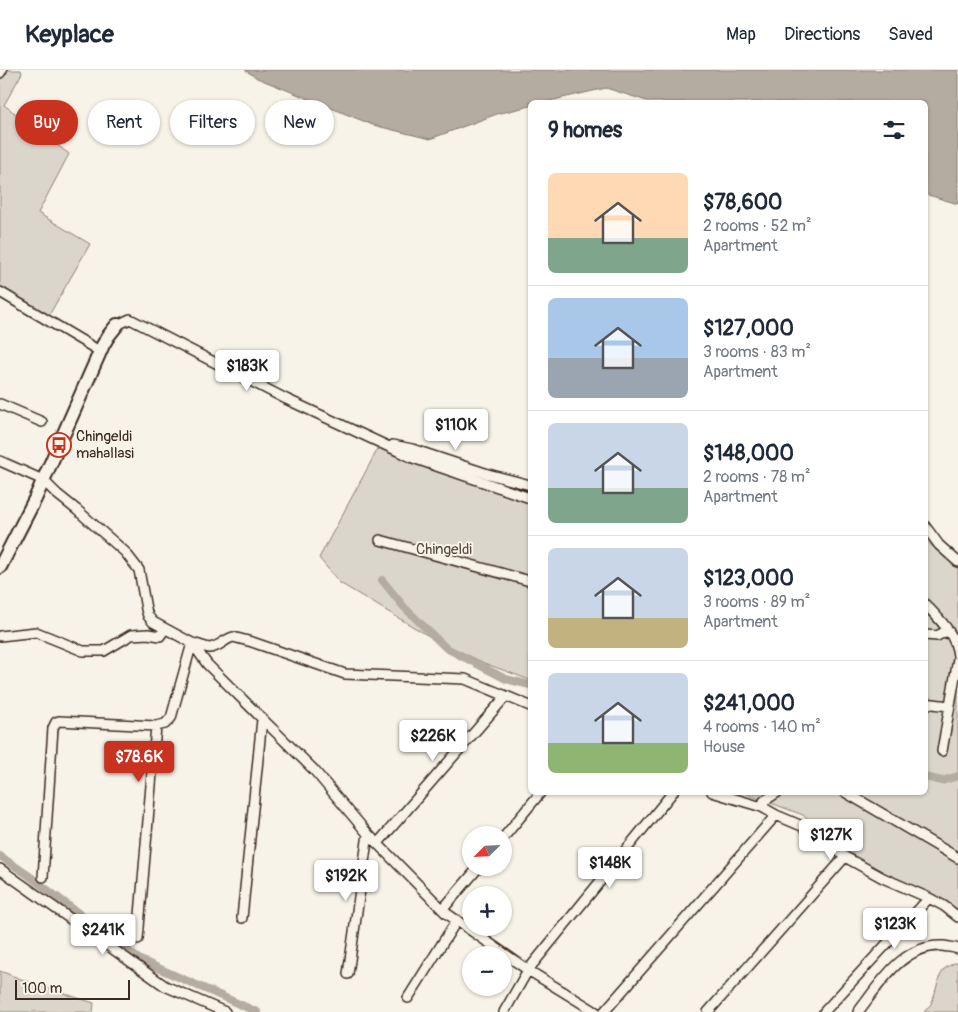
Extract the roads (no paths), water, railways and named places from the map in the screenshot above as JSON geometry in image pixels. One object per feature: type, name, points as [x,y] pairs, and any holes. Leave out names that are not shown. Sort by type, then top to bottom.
[{"type":"main road","points":[[0,567],[35,499],[107,338],[117,325]]},
{"type":"street","points":[[0,292],[101,352]]},
{"type":"street","points":[[117,325],[130,319],[286,399],[376,442],[413,458],[528,497]]},
{"type":"street","points":[[0,404],[42,422]]},
{"type":"street","points":[[376,442],[412,449],[488,474],[528,484]]},
{"type":"street","points":[[0,460],[43,480],[124,552],[139,570],[148,616],[153,622],[192,643],[208,648],[233,637],[346,674],[465,679],[528,705]]},
{"type":"street","points":[[928,530],[939,545],[958,562]]},
{"type":"street","points":[[380,540],[528,580]]},
{"type":"street","points":[[928,607],[948,630],[957,646],[958,657],[942,751]]},
{"type":"street","points":[[0,636],[36,632],[81,651],[104,651],[131,635],[148,634],[160,636],[165,629]]},
{"type":"street","points":[[928,635],[937,636],[948,630]]},
{"type":"street","points":[[192,643],[206,664],[314,770],[368,834],[443,909],[528,970],[596,1012]]},
{"type":"street","points":[[43,877],[53,728],[56,722],[156,726],[166,724],[171,718],[192,643]]},
{"type":"street","points":[[378,843],[506,696]]},
{"type":"street","points":[[928,703],[949,706]]},
{"type":"street","points":[[242,918],[262,718]]},
{"type":"street","points":[[138,939],[156,726]]},
{"type":"street","points":[[512,827],[539,795]]},
{"type":"street","points":[[504,1012],[528,970],[671,795]]},
{"type":"street","points":[[722,795],[762,807],[816,832],[845,857],[883,878],[929,898],[944,906],[958,917]]},
{"type":"street","points":[[762,807],[764,801],[773,795]]},
{"type":"street","points":[[850,795],[958,858]]},
{"type":"street","points":[[604,1012],[776,815]]},
{"type":"street","points":[[348,974],[368,834]]},
{"type":"street","points":[[708,1012],[845,857]]},
{"type":"street","points":[[0,869],[166,986],[225,1012]]},
{"type":"street","points":[[443,909],[471,876]]},
{"type":"street","points":[[824,1012],[929,898]]},
{"type":"street","points":[[408,998],[457,920]]},
{"type":"street","points":[[858,1012],[899,962],[912,953],[922,948],[934,946],[958,949]]},
{"type":"waterway","points":[[382,580],[404,607],[446,648],[506,679],[528,684]]},
{"type":"waterway","points":[[928,778],[942,781],[958,776]]},
{"type":"waterway","points":[[0,856],[140,960],[257,1012]]},
{"type":"place","name":"Chingeldi mahallasi","points":[[59,445]]},
{"type":"park label","name":"Chingeldi","points":[[444,549]]}]
